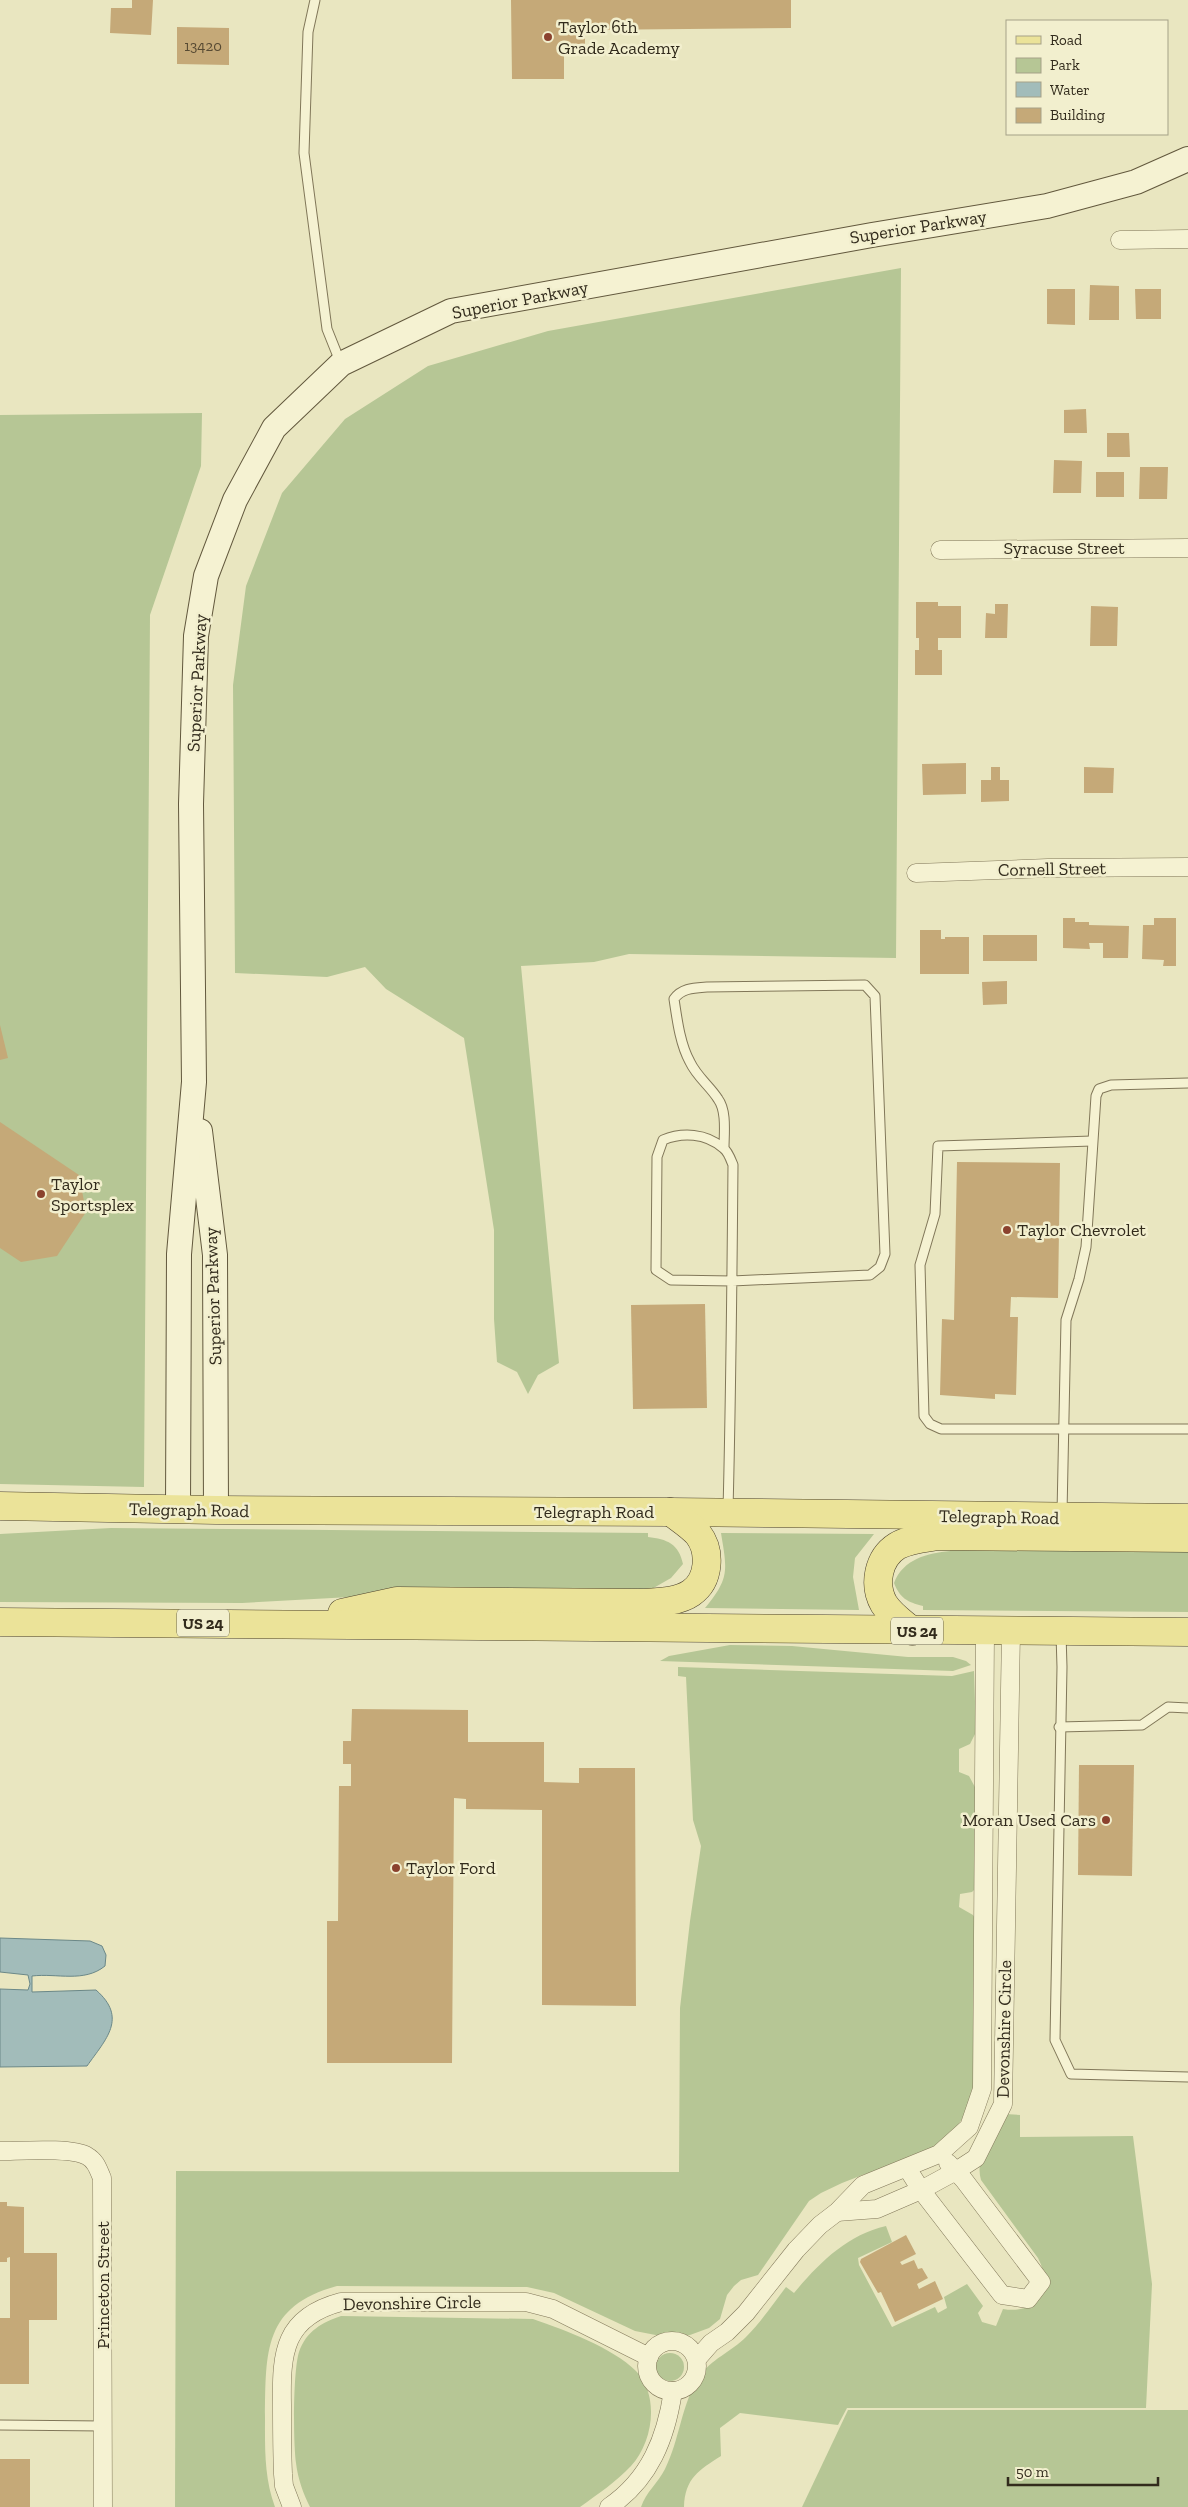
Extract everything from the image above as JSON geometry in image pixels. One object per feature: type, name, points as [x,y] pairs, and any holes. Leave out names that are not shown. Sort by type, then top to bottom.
[{"type":"main road","name":"Superior Parkway","points":[[178,1510],[179,1254],[194,1082],[192,757],[196,636],[206,576],[235,500],[274,428],[341,364],[451,311],[872,235],[1047,206],[1136,182],[1188,159]]},
{"type":"main road","name":"Superior Parkway","points":[[194,1082],[215,1255],[216,1510]]},
{"type":"main road","name":"Telegraph Road","points":[[0,1506],[178,1510],[671,1512],[1188,1518]]},
{"type":"main road","points":[[0,1525],[63,1508]]},
{"type":"main road","points":[[292,1624],[397,1601],[643,1604],[672,1600],[691,1594],[706,1571],[707,1560],[704,1545],[697,1533],[671,1512]]},
{"type":"main road","points":[[912,1631],[885,1605],[878,1589],[879,1571],[886,1557],[897,1547],[912,1540],[938,1536],[1188,1538]]},
{"type":"main road","name":"US 24","points":[[0,1622],[1188,1632]]},
{"type":"street","points":[[1120,240],[1188,239]]},
{"type":"street","name":"Syracuse Street","points":[[940,550],[1188,548]]},
{"type":"street","name":"Cornell Street","points":[[916,873],[1048,868],[1188,868]]},
{"type":"street","name":"Devonshire Circle","points":[[673,2391],[680,2389],[693,2380],[697,2359],[711,2343],[727,2332],[746,2313],[796,2250],[863,2185],[939,2154],[969,2127],[982,2089],[983,1898],[998,1631]]},
{"type":"street","name":"Devonshire Circle","points":[[837,2212],[877,2208],[921,2190],[956,2172],[976,2158],[1003,2104],[1006,1899],[998,1631]]},
{"type":"street","points":[[983,1898],[1006,1899]]},
{"type":"street","name":"Princeton Street","points":[[0,2151],[69,2152],[85,2155],[95,2162],[102,2178],[103,2507]]},
{"type":"street","points":[[907,2168],[921,2190],[1002,2295],[1028,2299],[1041,2282],[956,2172],[939,2154]]},
{"type":"street","name":"Devonshire Circle","points":[[292,2507],[284,2486],[283,2474],[282,2374],[284,2352],[290,2336],[299,2325],[322,2307],[341,2302],[526,2302],[553,2309],[649,2357]]},
{"type":"street","points":[[616,2505],[644,2475],[664,2435],[673,2391],[658,2386],[652,2380],[649,2373],[649,2357],[658,2345],[674,2341],[688,2346],[697,2359]]},
{"type":"lane","points":[[315,0],[308,32],[304,153],[327,329],[341,364]]},
{"type":"lane","points":[[724,1148],[709,1140],[691,1134],[676,1134],[663,1140],[657,1157],[656,1270],[671,1280],[732,1281],[870,1274],[880,1267],[885,1254],[875,996],[872,990],[865,985],[693,988],[678,993],[674,999],[689,1062],[706,1086],[719,1099],[724,1121],[724,1148],[733,1165],[732,1281],[728,1513]]},
{"type":"lane","points":[[1062,1518],[1066,1320],[1079,1279],[1086,1248],[1096,1096],[1099,1089],[1111,1085],[1188,1083]]},
{"type":"lane","points":[[1092,1142],[938,1146],[936,1214],[920,1265],[922,1406],[924,1416],[930,1424],[941,1428],[1188,1429]]},
{"type":"lane","points":[[1061,1632],[1062,1667],[1059,1727],[1054,2040],[1071,2074],[1188,2077]]},
{"type":"lane","points":[[1059,1727],[1142,1725],[1168,1707],[1188,1708]]},
{"type":"lane","points":[[0,2425],[103,2426]]},
{"type":"green space","points":[[901,268],[896,958],[629,954],[594,962],[521,966],[559,1363],[538,1375],[528,1394],[517,1372],[497,1362],[494,1319],[494,1230],[464,1038],[386,989],[365,967],[327,977],[235,973],[233,685],[246,586],[282,493],[345,419],[428,366],[548,331]]},
{"type":"green space","points":[[202,413],[201,466],[150,615],[144,1487],[0,1484],[0,415]]},
{"type":"green space","points":[[111,1528],[648,1533],[648,1537],[661,1539],[675,1547],[683,1564],[671,1578],[650,1590],[369,1596],[242,1603],[0,1602],[0,1534]]},
{"type":"green space","points":[[721,1533],[874,1534],[855,1558],[853,1577],[859,1610],[705,1608],[719,1589],[725,1573],[725,1556]]},
{"type":"green space","points":[[949,1546],[1188,1548],[1188,1612],[923,1610],[923,1606],[908,1601],[902,1596],[894,1583],[903,1568],[910,1563],[933,1553],[950,1551]]},
{"type":"green space","points":[[730,1645],[792,1646],[908,1657],[953,1657],[966,1661],[971,1665],[953,1671],[660,1661],[669,1656]]},
{"type":"green space","points":[[678,1667],[952,1676],[974,1671],[976,1732],[970,1744],[959,1749],[959,1772],[969,1776],[976,1789],[976,1888],[972,1892],[960,1894],[959,1907],[973,1915],[977,1922],[975,2084],[966,2113],[952,2134],[933,2151],[894,2168],[865,2174],[842,2183],[809,2201],[758,2275],[741,2280],[727,2295],[720,2319],[709,2328],[690,2335],[671,2338],[635,2331],[554,2293],[527,2287],[337,2286],[313,2295],[295,2306],[282,2319],[274,2335],[269,2352],[265,2394],[265,2451],[267,2474],[275,2507],[175,2507],[176,2171],[679,2172],[680,2008],[701,1846],[693,1820],[686,1677],[678,1676]]},
{"type":"green space","points":[[1005,2114],[1020,2115],[1020,2137],[1133,2136],[1152,2284],[1146,2408],[847,2408],[838,2425],[740,2413],[720,2428],[721,2456],[700,2471],[690,2482],[684,2507],[641,2507],[670,2458],[688,2399],[699,2377],[715,2360],[746,2337],[786,2287],[794,2293],[824,2261],[846,2243],[859,2236],[886,2226],[892,2242],[858,2258],[859,2265],[892,2327],[935,2307],[938,2313],[947,2308],[944,2297],[967,2284],[983,2306],[978,2313],[982,2322],[996,2326],[1003,2309],[1015,2310],[1025,2308],[1040,2297],[1044,2279],[1043,2269],[1038,2258],[981,2180],[980,2163],[983,2154]]},
{"type":"green space","points":[[341,2316],[533,2319],[574,2334],[615,2355],[636,2371],[644,2381],[651,2406],[651,2419],[644,2445],[639,2456],[625,2472],[607,2488],[580,2507],[310,2507],[299,2480],[295,2453],[294,2407],[297,2361],[306,2338],[322,2324]]},
{"type":"green space","points":[[670,2353],[680,2357],[684,2367],[680,2377],[670,2381],[660,2377],[656,2367],[660,2357]]},
{"type":"green space","points":[[848,2410],[1188,2410],[1188,2507],[802,2507]]},
{"type":"water","points":[[0,1938],[90,1941],[102,1946],[106,1955],[105,1966],[97,1971],[79,1976],[32,1976],[32,1992],[96,1990],[106,2000],[111,2010],[111,2028],[101,2047],[87,2066],[0,2067],[0,1989],[28,1990],[30,1984],[28,1975],[0,1972]]},
{"type":"building","points":[[132,0],[153,0],[151,35],[110,33],[111,8],[132,8]]},
{"type":"building","name":"Taylor 6th Grade Academy","points":[[511,0],[791,0],[791,28],[585,30],[585,44],[564,44],[564,79],[512,79]]},
{"type":"building","points":[[177,27],[229,28],[229,65],[177,64]]},
{"type":"building","points":[[1090,285],[1119,286],[1119,320],[1089,320]]},
{"type":"building","points":[[1047,289],[1075,289],[1075,325],[1047,324]]},
{"type":"building","points":[[1135,289],[1161,289],[1161,319],[1136,319]]},
{"type":"building","points":[[1086,409],[1087,433],[1064,433],[1064,410]]},
{"type":"building","points":[[1107,433],[1129,433],[1130,457],[1107,457]]},
{"type":"building","points":[[1054,460],[1082,461],[1081,493],[1053,493]]},
{"type":"building","points":[[1140,467],[1168,467],[1167,499],[1139,499]]},
{"type":"building","points":[[1096,472],[1124,472],[1124,497],[1096,497]]},
{"type":"building","points":[[916,602],[938,602],[938,606],[961,606],[961,638],[938,638],[938,650],[942,650],[942,675],[915,675],[915,650],[919,650],[919,638],[916,638]]},
{"type":"building","points":[[995,604],[1008,604],[1007,638],[985,638],[986,613],[995,614]]},
{"type":"building","points":[[1091,606],[1118,607],[1117,646],[1090,646]]},
{"type":"building","points":[[966,763],[966,794],[923,795],[922,764]]},
{"type":"building","points":[[991,767],[1000,767],[1000,780],[1009,780],[1009,801],[981,802],[981,780],[991,780]]},
{"type":"building","points":[[1084,767],[1114,768],[1113,793],[1084,793]]},
{"type":"building","points":[[1063,918],[1075,918],[1075,922],[1089,922],[1089,925],[1129,926],[1128,958],[1103,958],[1103,943],[1089,943],[1090,949],[1063,948]]},
{"type":"building","points":[[1154,918],[1176,918],[1176,966],[1163,966],[1164,960],[1142,959],[1143,925],[1154,925]]},
{"type":"building","points":[[920,930],[941,930],[941,939],[945,939],[945,937],[969,937],[969,974],[920,974]]},
{"type":"building","points":[[983,935],[1037,935],[1037,961],[983,961]]},
{"type":"building","points":[[1007,981],[1007,1004],[983,1005],[982,982]]},
{"type":"building","points":[[0,1025],[8,1058],[0,1060]]},
{"type":"building","name":"Taylor Sportsplex","points":[[0,1122],[79,1175],[86,1212],[57,1256],[21,1262],[0,1248]]},
{"type":"building","name":"Taylor Chevrolet","points":[[957,1162],[1060,1163],[1058,1298],[1011,1297],[1010,1317],[1018,1317],[1016,1395],[995,1394],[995,1399],[940,1395],[942,1319],[954,1320]]},
{"type":"building","points":[[705,1304],[707,1408],[633,1409],[631,1305]]},
{"type":"building","name":"Taylor Ford","points":[[352,1709],[468,1710],[468,1742],[544,1742],[544,1782],[579,1783],[579,1768],[635,1768],[636,2006],[542,2005],[542,1810],[466,1809],[466,1799],[454,1798],[452,2063],[327,2063],[327,1921],[338,1921],[339,1786],[351,1786],[351,1764],[343,1764],[343,1741],[351,1741]]},
{"type":"building","name":"Moran Used Cars","points":[[1079,1765],[1134,1765],[1132,1876],[1078,1875]]},
{"type":"building","points":[[0,2202],[7,2202],[7,2206],[24,2207],[24,2253],[57,2253],[57,2320],[29,2320],[29,2384],[0,2384],[0,2318],[10,2318],[10,2257],[7,2258],[7,2262],[0,2262]]},
{"type":"building","points":[[906,2235],[916,2254],[900,2262],[902,2265],[914,2260],[918,2269],[922,2268],[928,2278],[917,2284],[919,2289],[935,2281],[943,2299],[895,2322],[881,2292],[878,2293],[860,2262],[861,2259]]},
{"type":"building","points":[[0,2459],[30,2459],[30,2507],[0,2507]]},
{"type":"place","name":"Taylor 6th Grade Academy","points":[[548,37]]},
{"type":"place","name":"Taylor Sportsplex","points":[[41,1194]]},
{"type":"place","name":"Taylor Chevrolet","points":[[1007,1230]]},
{"type":"place","name":"Moran Used Cars","points":[[1106,1820]]},
{"type":"place","name":"Taylor Ford","points":[[396,1868]]}]
